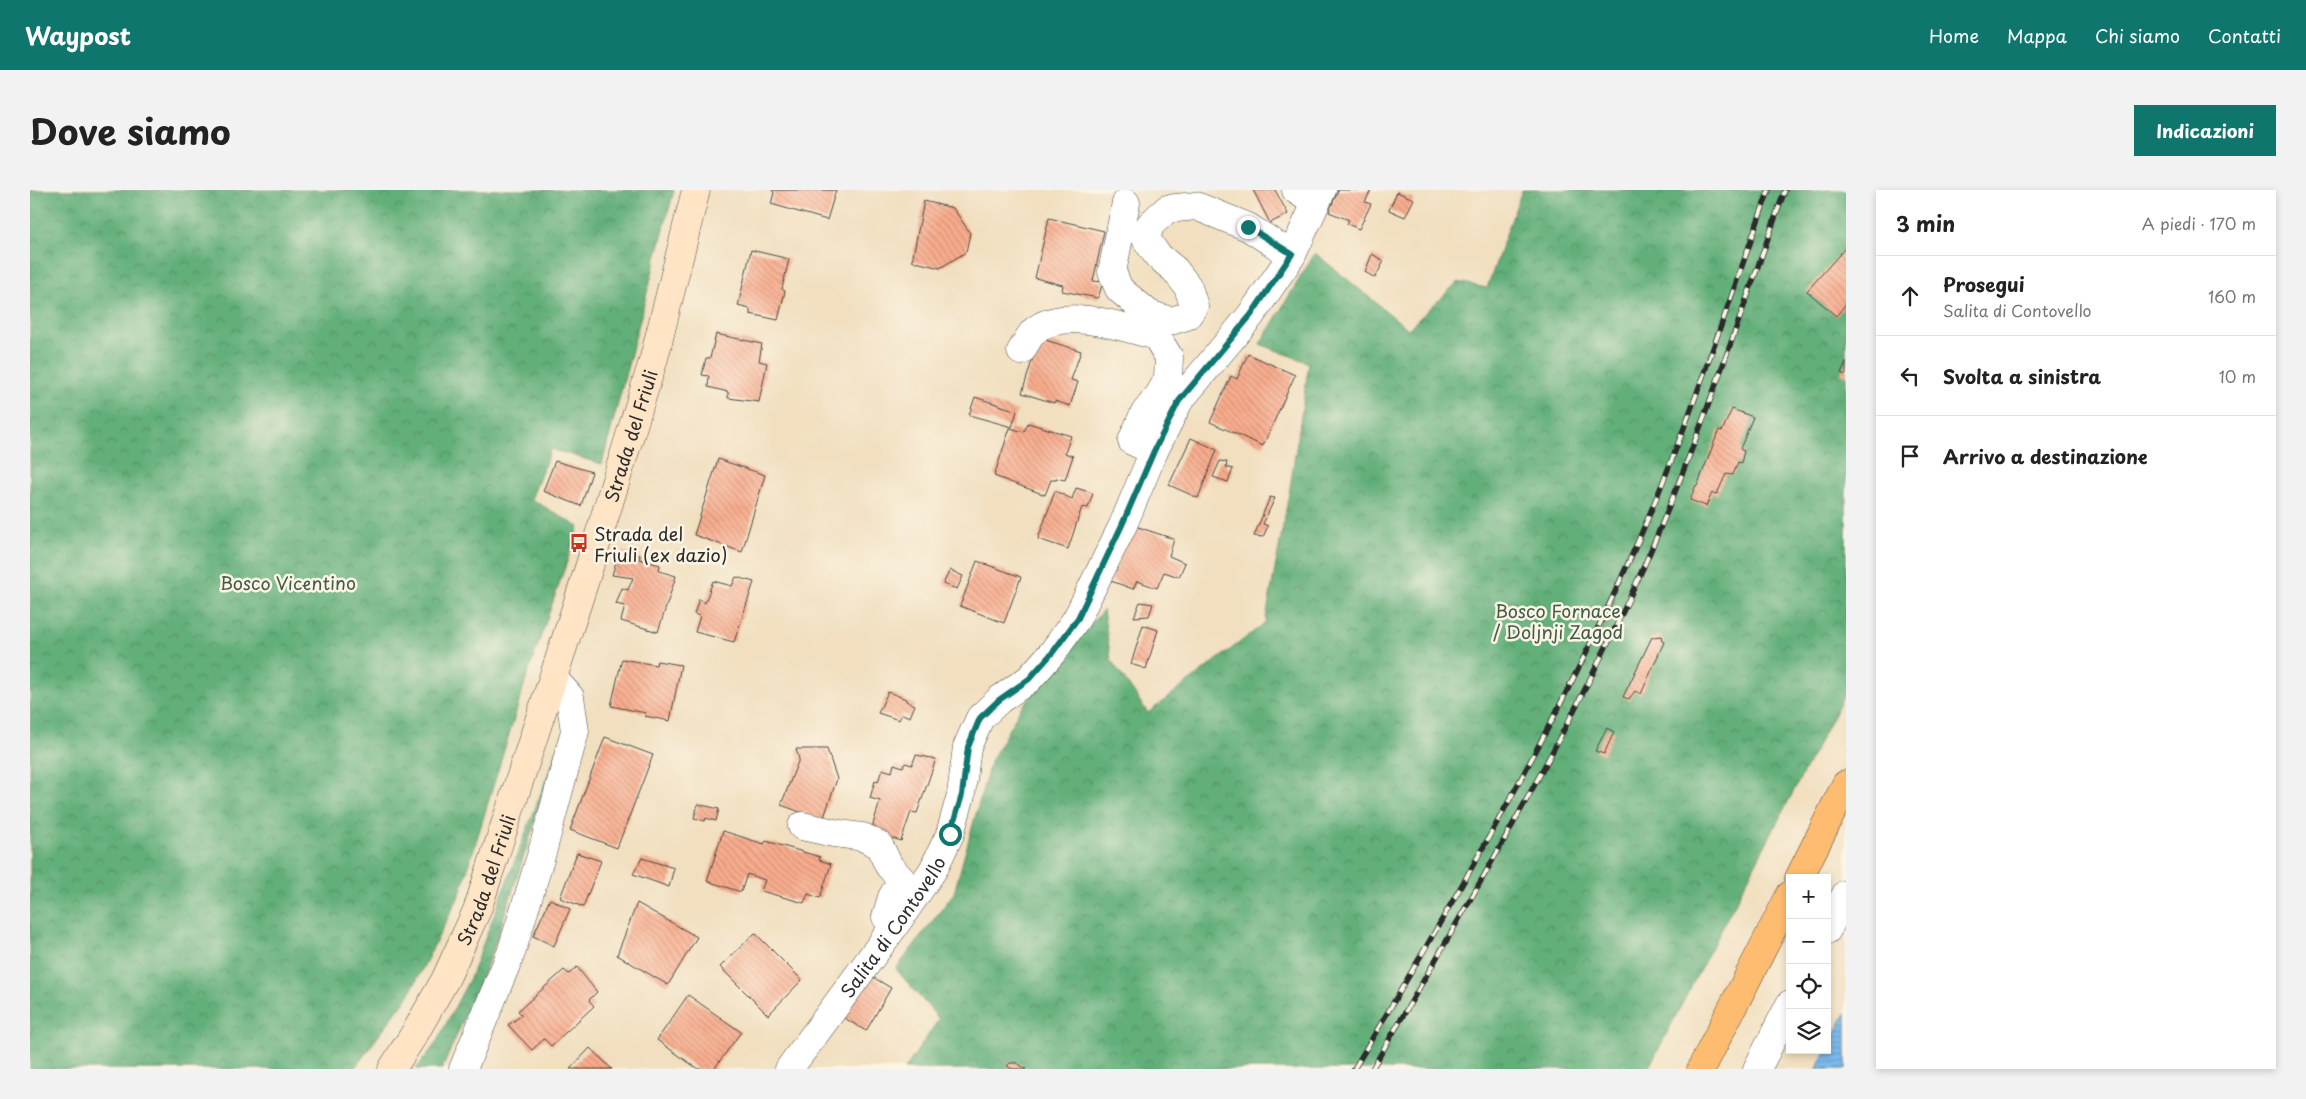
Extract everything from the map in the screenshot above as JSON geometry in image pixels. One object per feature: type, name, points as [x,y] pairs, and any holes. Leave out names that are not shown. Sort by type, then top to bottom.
[{"type":"main road","name":"Strada del Friuli","points":[[392,1069],[446,978],[476,910],[553,678],[654,358],[696,190]]},
{"type":"main road","points":[[1800,874],[1846,784]]},
{"type":"main road","points":[[1701,1069],[1786,903]]},
{"type":"street","name":"Salita di Contovello","points":[[789,1069],[893,928],[933,870],[950,834],[962,795],[968,747],[980,718],[999,700],[1029,679],[1053,652],[1078,618],[1122,525],[1154,451],[1179,401],[1251,315],[1292,254],[1311,194]]},
{"type":"street","points":[[1126,203],[1112,272],[1119,289],[1149,314],[1171,321],[1187,316],[1194,306],[1188,287],[1175,270],[1157,255],[1146,239],[1150,225],[1167,209],[1196,206],[1248,227],[1292,254]]},
{"type":"street","points":[[1021,351],[1034,331],[1054,322],[1082,319],[1118,325],[1156,336],[1169,357],[1168,379],[1159,396],[1144,414],[1132,441],[1154,451]]},
{"type":"street","points":[[463,1069],[510,953],[541,856],[575,731],[570,697],[553,678]]},
{"type":"street","points":[[802,826],[863,837],[879,845],[889,866],[902,880],[892,897],[886,918],[893,928]]},
{"type":"street","points":[[1831,922],[1846,894]]},
{"type":"street","points":[[1757,1069],[1787,1009]]},
{"type":"green space","name":"Bosco Vicentino","points":[[30,190],[674,190],[602,464],[551,449],[531,499],[579,527],[527,676],[460,894],[409,995],[354,1069],[30,1069]]},
{"type":"green space","name":"Bosco Fornace / Doljnji Zagod","points":[[1522,190],[1846,190],[1846,691],[1648,1069],[905,1069],[939,1019],[896,969],[954,893],[990,763],[1020,709],[1103,610],[1111,660],[1148,713],[1265,623],[1290,488],[1309,363],[1260,344],[1315,253],[1408,329],[1458,282],[1487,288]]},
{"type":"green space","points":[[564,733],[491,956],[442,1069],[416,1069],[436,1043],[470,978]]},
{"type":"water","points":[[1846,1013],[1846,1069],[1817,1069],[1825,1054],[1831,1054],[1831,1042]]},
{"type":"building","points":[[772,190],[836,190],[827,220],[771,204],[774,193]]},
{"type":"building","points":[[1253,190],[1275,190],[1288,214],[1270,223]]},
{"type":"building","points":[[1338,190],[1371,190],[1365,202],[1371,204],[1359,229],[1347,224],[1349,220],[1329,212]]},
{"type":"building","points":[[1397,192],[1414,199],[1405,217],[1389,210]]},
{"type":"building","points":[[924,201],[953,208],[970,233],[966,252],[940,268],[912,261]]},
{"type":"building","points":[[1049,218],[1104,231],[1093,281],[1103,282],[1098,298],[1062,291],[1063,285],[1035,278]]},
{"type":"building","points":[[1846,247],[1846,304],[1836,316],[1807,291]]},
{"type":"building","points":[[751,250],[789,259],[782,289],[785,291],[778,320],[750,314],[750,309],[738,306]]},
{"type":"building","points":[[1372,254],[1384,261],[1375,278],[1365,272]]},
{"type":"building","points":[[716,334],[762,344],[759,361],[767,363],[759,402],[728,398],[728,392],[708,387],[709,376],[702,375],[706,358],[710,358]]},
{"type":"building","points":[[1039,338],[1081,351],[1071,380],[1078,382],[1070,406],[1022,393]]},
{"type":"building","points":[[1248,354],[1295,375],[1263,446],[1210,422],[1231,376],[1237,379]]},
{"type":"building","points":[[1846,362],[1846,375],[1841,373]]},
{"type":"building","points":[[975,397],[1017,411],[1012,427],[969,415]]},
{"type":"building","points":[[1732,409],[1753,417],[1740,449],[1744,451],[1741,463],[1738,462],[1733,475],[1726,474],[1717,494],[1712,493],[1706,506],[1690,500],[1719,430],[1722,431]]},
{"type":"building","points":[[1028,423],[1071,436],[1065,453],[1073,456],[1065,480],[1056,478],[1056,480],[1051,480],[1045,495],[994,476],[1010,428],[1024,432]]},
{"type":"building","points":[[1191,438],[1217,450],[1198,498],[1169,485]]},
{"type":"building","points":[[718,459],[765,475],[742,552],[694,535]]},
{"type":"building","points":[[555,461],[592,472],[581,506],[543,491]]},
{"type":"building","points":[[1220,461],[1227,462],[1226,467],[1233,469],[1228,482],[1213,477]]},
{"type":"building","points":[[1076,488],[1093,493],[1088,508],[1082,507],[1068,549],[1038,539],[1055,491],[1072,499]]},
{"type":"building","points":[[1270,497],[1275,498],[1263,524],[1268,526],[1263,537],[1254,536]]},
{"type":"building","points":[[1132,525],[1174,539],[1169,556],[1185,563],[1179,577],[1164,572],[1157,588],[1137,581],[1133,589],[1111,581]]},
{"type":"building","points":[[619,552],[640,555],[639,559],[660,565],[659,571],[676,576],[658,632],[621,621],[625,606],[616,604],[622,588],[628,590],[633,578],[612,575]]},
{"type":"building","points":[[977,561],[1021,577],[1004,623],[960,606]]},
{"type":"building","points":[[950,570],[963,576],[957,589],[943,584]]},
{"type":"building","points":[[736,577],[754,582],[734,642],[695,632],[700,616],[694,614],[699,599],[705,603],[713,581],[732,586]]},
{"type":"building","points":[[1140,602],[1153,604],[1149,616],[1134,617]]},
{"type":"building","points":[[1143,625],[1158,630],[1146,669],[1131,664]]},
{"type":"building","points":[[1662,636],[1661,640],[1664,642],[1641,694],[1635,691],[1629,699],[1623,697],[1652,637]]},
{"type":"building","points":[[622,659],[656,665],[657,661],[681,665],[670,721],[645,716],[646,713],[611,706]]},
{"type":"building","points":[[888,692],[906,699],[906,701],[915,705],[910,717],[902,714],[899,720],[878,713]]},
{"type":"building","points":[[1607,728],[1614,732],[1604,754],[1595,751]]},
{"type":"building","points":[[605,737],[653,755],[617,848],[570,830]]},
{"type":"building","points":[[796,749],[827,749],[837,779],[823,820],[781,805],[799,759]]},
{"type":"building","points":[[916,755],[936,759],[917,813],[911,812],[901,841],[871,831],[880,801],[870,798],[875,781],[878,782],[882,769],[892,772],[894,764],[903,767],[905,763],[912,765]]},
{"type":"building","points":[[698,804],[719,809],[716,821],[706,818],[705,821],[694,818]]},
{"type":"building","points":[[723,831],[764,844],[766,841],[820,857],[819,860],[831,864],[820,898],[808,894],[804,903],[761,891],[765,880],[747,874],[741,892],[707,881]]},
{"type":"building","points":[[577,853],[601,861],[583,907],[560,898]]},
{"type":"building","points":[[642,858],[674,868],[669,887],[633,874]]},
{"type":"building","points":[[550,899],[570,909],[554,946],[533,936]]},
{"type":"building","points":[[637,903],[697,937],[668,985],[617,955]]},
{"type":"building","points":[[755,933],[802,980],[768,1015],[720,967]]},
{"type":"building","points":[[577,967],[597,992],[589,1000],[594,1006],[551,1046],[544,1039],[532,1050],[508,1025],[522,1015],[518,1011],[564,970],[569,974]]},
{"type":"building","points":[[866,973],[891,988],[866,1031],[841,1016]]},
{"type":"building","points":[[688,995],[741,1032],[714,1069],[698,1069],[657,1040]]},
{"type":"building","points":[[590,1048],[612,1069],[570,1069]]},
{"type":"building","points":[[1010,1063],[1017,1063],[1026,1069],[1012,1069],[1007,1066]]},
{"type":"railway","points":[[1354,1069],[1497,823],[1531,761],[1595,634],[1646,524],[1665,477],[1769,190]]},
{"type":"railway","points":[[1372,1069],[1515,821],[1614,631],[1664,520],[1718,379],[1785,190]]},
{"type":"place","name":"Strada del Friuli (ex dazio)","points":[[579,543]]},
{"type":"route","points":[[950,834],[962,795],[968,747],[980,718],[999,700],[1029,679],[1053,652],[1078,618],[1122,525],[1154,451],[1179,401],[1251,315],[1292,254],[1248,227]]}]
